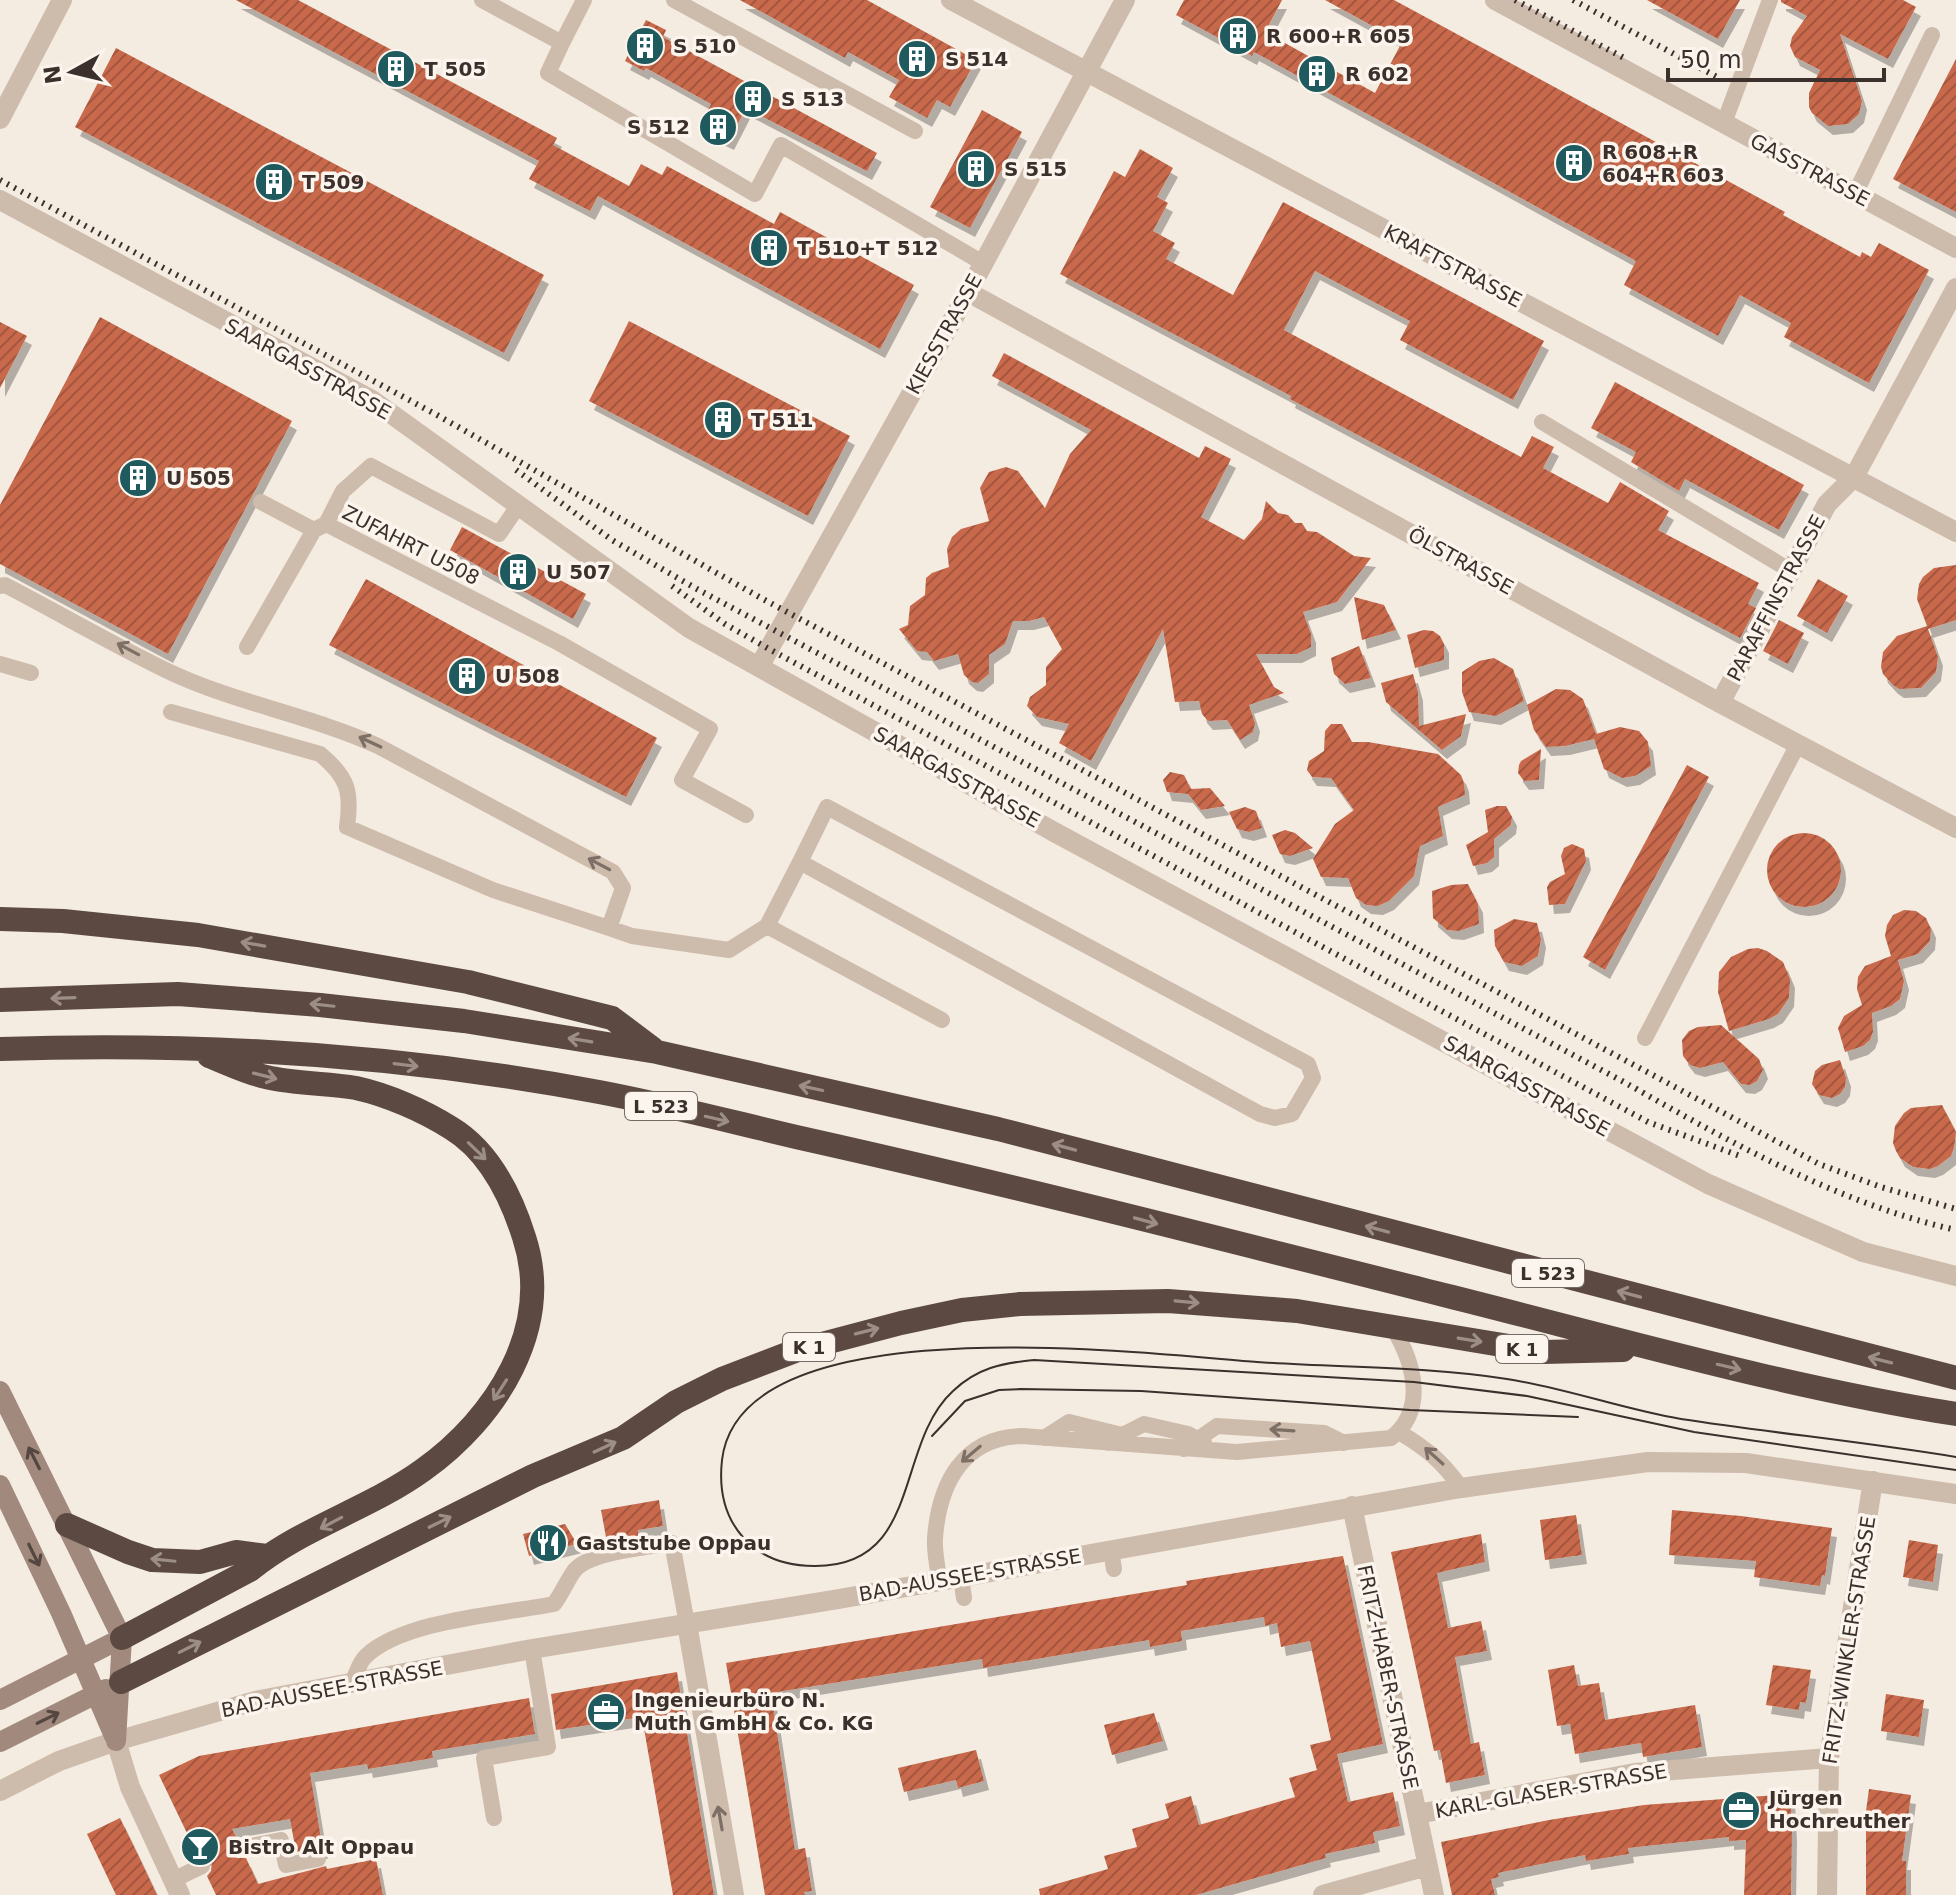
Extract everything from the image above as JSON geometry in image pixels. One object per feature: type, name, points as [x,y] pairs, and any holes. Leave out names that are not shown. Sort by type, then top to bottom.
[{"type":"highway","points":[[0,919],[63,921],[198,935],[468,982],[612,1018],[657,1052]]},
{"type":"highway","name":"L 523","points":[[0,1000],[178,994],[320,1005],[464,1021],[657,1052],[998,1129],[1956,1378]]},
{"type":"highway","name":"L 523","points":[[0,1049],[192,1049],[329,1056],[599,1092],[989,1180],[1653,1349],[1956,1414]]},
{"type":"highway","points":[[122,1638],[250,1570],[267,1556],[423,1470],[467,1432],[502,1389],[525,1342],[531,1309],[532,1260],[516,1212],[491,1165],[454,1129],[413,1108],[358,1089],[265,1077],[192,1049]]},
{"type":"highway","name":"K 1","points":[[121,1682],[533,1476],[623,1438],[695,1392],[795,1351],[962,1310],[1020,1304],[1168,1301],[1297,1311],[1544,1352],[1653,1349]]},
{"type":"highway","points":[[67,1525],[152,1560],[200,1562],[236,1552],[267,1556]]},
{"type":"street","points":[[0,119],[62,0]]},
{"type":"street","name":"KRAFTSTRASSE","points":[[951,0],[1956,532]]},
{"type":"street","name":"KIESSTRASSE","points":[[759,667],[968,292],[1125,0]]},
{"type":"street","name":"GASSTRASSE","points":[[1495,0],[1956,248]]},
{"type":"street","name":"SAARGASSTRASSE","points":[[0,200],[372,400],[689,628],[1056,833],[1708,1184],[1863,1252],[1956,1276]]},
{"type":"street","name":"PARAFFINSTRASSE","points":[[1720,703],[1827,504],[1854,477],[1956,288]]},
{"type":"street","name":"ÖLSTRASSE","points":[[968,292],[1720,703],[1956,828]]},
{"type":"street","points":[[0,1391],[122,1638],[116,1741]]},
{"type":"street","name":"BAD-AUSSEE-STRASSE","points":[[0,1791],[59,1761],[116,1741],[255,1701],[532,1649],[939,1581],[962,1588],[1113,1560],[1352,1506],[1461,1488],[1648,1462],[1746,1463],[1956,1494]]},
{"type":"street","name":"FRITZ-WINKLER-STRASSE","points":[[1827,1895],[1829,1758],[1873,1481]]},
{"type":"street","points":[[0,1485],[81,1657],[116,1741],[130,1787],[176,1888]]},
{"type":"street","name":"FRITZ-HABER-STRASSE","points":[[1352,1506],[1434,1895]]},
{"type":"street","points":[[687,1624],[734,1895]]},
{"type":"street","points":[[0,1700],[122,1638]]},
{"type":"street","name":"K 1","points":[[0,1742],[121,1682]]},
{"type":"street","name":"KARL-GLASER-STRASSE","points":[[1418,1814],[1635,1773],[1829,1758]]},
{"type":"street","points":[[1323,1895],[1427,1866]]},
{"type":"lane","points":[[482,0],[562,43]]},
{"type":"lane","points":[[584,0],[548,73],[755,194],[781,145],[983,263]]},
{"type":"lane","points":[[674,0],[915,131]]},
{"type":"lane","points":[[1724,123],[1770,0]]},
{"type":"lane","points":[[1855,194],[1932,35]]},
{"type":"lane","points":[[1542,422],[1791,571]]},
{"type":"lane","name":"ZUFAHRT U508","points":[[518,506],[499,534],[371,466],[343,491],[320,527],[559,643],[710,729],[682,780],[746,815]]},
{"type":"lane","points":[[247,647],[320,527],[261,502]]},
{"type":"lane","points":[[0,586],[5,585],[175,674],[253,703],[337,728],[378,746],[613,872],[623,888],[609,928]]},
{"type":"lane","points":[[0,664],[31,673]]},
{"type":"lane","points":[[171,712],[320,754],[334,766],[346,783],[350,805],[347,827],[493,890],[632,936],[729,950],[767,926],[827,807],[1308,1064],[1313,1078],[1292,1114],[1275,1118],[1260,1114],[800,862]]},
{"type":"lane","points":[[1645,1038],[1798,744]]},
{"type":"lane","points":[[767,926],[942,1020]]},
{"type":"lane","points":[[939,1581],[935,1539],[949,1482],[958,1465],[988,1441],[1004,1437],[1145,1446],[1191,1444],[1237,1452],[1383,1440],[1399,1432],[1410,1410],[1414,1382],[1406,1349],[1393,1328]]},
{"type":"lane","points":[[1044,1438],[1069,1422],[1123,1435],[1145,1446]]},
{"type":"lane","points":[[1106,1444],[1144,1424],[1188,1434],[1191,1444]]},
{"type":"lane","points":[[1191,1444],[1217,1426],[1324,1433],[1346,1443]]},
{"type":"lane","points":[[1399,1432],[1429,1450],[1461,1488]]},
{"type":"lane","points":[[352,1683],[364,1657],[394,1637],[445,1623],[554,1604],[575,1570],[590,1559],[672,1543],[687,1624]]},
{"type":"lane","points":[[494,1818],[484,1758],[548,1747],[532,1649]]},
{"type":"lane","points":[[241,1848],[281,1840],[286,1865],[318,1859]]},
{"type":"lane","points":[[176,1888],[202,1866]]},
{"type":"building","points":[[236,0],[298,0],[557,138],[553,145],[629,186],[641,164],[662,175],[667,166],[774,224],[780,212],[914,285],[880,349],[598,196],[590,211],[529,179],[539,161]]},
{"type":"building","name":"S 514","points":[[740,0],[867,0],[976,60],[950,107],[937,100],[927,118],[889,97],[899,80],[848,52],[845,58]]},
{"type":"building","name":"R 608+R 604+R 603","points":[[1184,0],[1282,0],[1265,32],[1375,93],[1402,42],[1325,0],[1394,0],[1785,212],[1783,215],[1860,257],[1862,252],[1871,257],[1879,243],[1929,270],[1869,383],[1784,337],[1791,323],[1740,295],[1718,336],[1624,285],[1636,261],[1254,52],[1252,56],[1176,15]]},
{"type":"building","points":[[1647,0],[1740,0],[1718,39]]},
{"type":"building","points":[[1781,0],[1903,0],[1916,7],[1888,59],[1840,34],[1862,101],[1859,114],[1848,124],[1828,126],[1812,113],[1809,93],[1820,70],[1795,57],[1790,46],[1792,37],[1807,16]]},
{"type":"building","points":[[646,20],[666,30],[663,37],[877,153],[867,171],[746,108],[729,141],[700,127],[711,104],[646,68],[644,71],[625,61]]},
{"type":"building","name":"T 509","points":[[116,48],[544,275],[504,353],[75,127]]},
{"type":"building","points":[[1956,59],[1956,212],[1893,179]]},
{"type":"building","name":"S 515","points":[[982,110],[1022,132],[970,228],[930,207]]},
{"type":"building","points":[[1140,149],[1173,168],[1157,197],[1168,203],[1153,231],[1175,243],[1166,259],[1233,295],[1283,202],[1544,341],[1513,400],[1400,340],[1410,321],[1315,271],[1284,330],[1521,457],[1532,436],[1554,447],[1543,468],[1608,503],[1620,482],[1669,511],[1658,530],[1759,583],[1748,604],[1756,608],[1740,638],[1060,274],[1114,171],[1125,177]]},
{"type":"building","name":"U 505","points":[[100,317],[292,421],[168,654],[0,564],[0,505]]},
{"type":"building","name":"T 511","points":[[629,321],[850,436],[808,516],[589,401]]},
{"type":"building","points":[[0,322],[27,336],[0,388]]},
{"type":"building","points":[[1004,353],[1199,458],[1205,446],[1231,459],[1201,517],[1244,540],[1262,519],[1266,501],[1278,513],[1288,515],[1295,523],[1302,523],[1307,531],[1317,532],[1354,556],[1371,558],[1337,602],[1303,612],[1311,634],[1311,647],[1297,654],[1256,654],[1274,687],[1284,693],[1249,705],[1255,723],[1253,732],[1240,740],[1227,720],[1208,721],[1202,714],[1199,701],[1175,702],[1163,629],[1091,761],[1059,743],[1069,724],[1037,717],[1027,706],[1030,697],[1046,685],[1046,667],[1062,649],[1044,617],[1013,621],[1005,644],[989,655],[989,674],[978,683],[964,675],[958,654],[934,661],[927,652],[917,651],[899,629],[908,625],[910,606],[925,595],[926,578],[949,567],[947,549],[952,537],[961,529],[989,521],[980,488],[989,472],[1006,467],[1018,471],[1045,508],[1070,454],[1091,430],[992,376]]},
{"type":"building","points":[[1615,382],[1804,485],[1779,530],[1685,479],[1679,491],[1631,462],[1636,452],[1591,428]]},
{"type":"building","name":"U 507","points":[[462,527],[586,594],[573,619],[450,550]]},
{"type":"building","points":[[1956,565],[1956,620],[1928,629],[1938,657],[1936,672],[1921,688],[1899,689],[1883,674],[1883,652],[1897,636],[1927,626],[1917,599],[1923,577],[1934,568]]},
{"type":"building","name":"U 508","points":[[366,579],[657,738],[626,797],[329,645]]},
{"type":"building","points":[[1818,579],[1848,596],[1827,633],[1797,616]]},
{"type":"building","points":[[1354,597],[1384,605],[1396,630],[1362,640]]},
{"type":"building","points":[[1779,620],[1804,633],[1788,664],[1763,651]]},
{"type":"building","points":[[1424,630],[1440,636],[1444,644],[1444,660],[1415,668],[1407,635]]},
{"type":"building","points":[[1359,646],[1371,678],[1345,684],[1334,674],[1331,658]]},
{"type":"building","points":[[1494,658],[1513,669],[1524,701],[1496,716],[1469,712],[1462,692],[1462,672],[1479,661]]},
{"type":"building","points":[[1413,674],[1418,692],[1419,726],[1466,714],[1461,736],[1442,750],[1386,702],[1381,683]]},
{"type":"building","points":[[1556,689],[1570,690],[1583,699],[1596,734],[1620,727],[1639,731],[1648,742],[1651,766],[1635,776],[1622,778],[1604,769],[1594,739],[1546,747],[1534,730],[1527,705]]},
{"type":"building","points":[[1331,724],[1342,724],[1352,742],[1438,754],[1461,775],[1464,783],[1465,795],[1438,807],[1443,836],[1420,846],[1414,876],[1389,901],[1378,906],[1366,905],[1356,898],[1348,878],[1321,877],[1313,859],[1335,824],[1354,810],[1331,778],[1312,777],[1307,770],[1309,761],[1324,751],[1325,731]]},
{"type":"building","points":[[1541,749],[1539,780],[1524,781],[1518,773],[1521,761]]},
{"type":"building","points":[[1687,765],[1709,777],[1605,970],[1583,957]]},
{"type":"building","points":[[1170,772],[1184,775],[1191,789],[1210,788],[1225,806],[1201,810],[1188,794],[1167,792],[1163,780]]},
{"type":"building","points":[[1506,806],[1512,817],[1511,825],[1494,839],[1494,857],[1487,863],[1473,866],[1466,845],[1488,832],[1485,810]]},
{"type":"building","points":[[1245,807],[1256,811],[1262,828],[1249,832],[1237,829],[1229,812]]},
{"type":"building","points":[[1285,830],[1295,833],[1313,848],[1290,856],[1280,854],[1272,835]]},
{"type":"building","points":[[1804,833],[1818,836],[1830,844],[1838,856],[1841,870],[1838,884],[1830,896],[1818,904],[1804,907],[1790,904],[1778,896],[1770,884],[1767,870],[1770,856],[1778,844],[1790,836]]},
{"type":"building","points":[[1572,844],[1584,849],[1586,861],[1565,904],[1549,905],[1547,887],[1565,874],[1561,856],[1564,848]]},
{"type":"building","points":[[1468,884],[1478,904],[1479,924],[1459,931],[1447,930],[1433,918],[1432,891]]},
{"type":"building","points":[[1904,910],[1916,911],[1926,918],[1931,929],[1930,941],[1918,954],[1898,960],[1904,981],[1900,999],[1872,1013],[1873,1032],[1870,1040],[1845,1052],[1838,1028],[1844,1016],[1862,1005],[1857,989],[1858,977],[1865,966],[1891,956],[1885,936],[1887,925],[1893,915]]},
{"type":"building","points":[[1514,919],[1537,923],[1541,939],[1538,956],[1522,966],[1504,962],[1495,946],[1494,930]]},
{"type":"building","points":[[1758,948],[1783,962],[1790,979],[1789,998],[1778,1014],[1769,1019],[1729,1031],[1718,992],[1719,972],[1731,957]]},
{"type":"building","points":[[1721,1025],[1759,1059],[1763,1070],[1757,1081],[1750,1085],[1741,1084],[1723,1062],[1700,1068],[1690,1065],[1683,1056],[1682,1040],[1689,1031]]},
{"type":"building","points":[[1840,1060],[1846,1078],[1845,1087],[1832,1098],[1819,1095],[1812,1084],[1815,1071],[1822,1065]]},
{"type":"building","points":[[1942,1105],[1956,1132],[1951,1156],[1930,1169],[1913,1167],[1896,1151],[1893,1143],[1895,1126],[1911,1108]]},
{"type":"building","points":[[659,1500],[663,1526],[638,1530],[639,1537],[616,1541],[615,1535],[606,1537],[601,1510]]},
{"type":"building","points":[[1672,1510],[1832,1528],[1825,1576],[1822,1575],[1820,1586],[1754,1577],[1756,1561],[1669,1555]]},
{"type":"building","points":[[1576,1515],[1582,1555],[1545,1560],[1540,1520]]},
{"type":"building","points":[[565,1524],[577,1544],[529,1556],[523,1534]]},
{"type":"building","points":[[1481,1534],[1485,1562],[1437,1573],[1448,1628],[1481,1621],[1487,1651],[1455,1657],[1471,1744],[1479,1742],[1485,1775],[1446,1783],[1440,1750],[1434,1751],[1391,1552]]},
{"type":"building","points":[[1909,1540],[1938,1545],[1933,1582],[1903,1577]]},
{"type":"building","points":[[1343,1556],[1383,1744],[1337,1754],[1348,1802],[1393,1792],[1400,1826],[1373,1832],[1375,1843],[1325,1854],[1326,1858],[1196,1895],[1040,1895],[1039,1889],[1108,1869],[1104,1856],[1137,1847],[1132,1829],[1169,1818],[1165,1804],[1191,1796],[1199,1825],[1295,1797],[1289,1778],[1317,1770],[1310,1745],[1331,1740],[1310,1641],[1281,1647],[1277,1623],[1265,1626],[1264,1617],[1181,1631],[1182,1641],[1150,1647],[1149,1640],[983,1668],[982,1659],[771,1693],[795,1850],[805,1848],[812,1891],[804,1892],[805,1895],[765,1895],[726,1663]]},
{"type":"building","points":[[1574,1665],[1578,1686],[1599,1683],[1605,1720],[1695,1705],[1702,1747],[1643,1757],[1641,1743],[1575,1754],[1570,1724],[1557,1726],[1548,1670]]},
{"type":"building","points":[[1773,1665],[1811,1670],[1806,1703],[1800,1702],[1799,1710],[1766,1705]]},
{"type":"building","points":[[677,1672],[714,1895],[673,1895],[642,1717],[556,1730],[551,1694]]},
{"type":"building","points":[[1886,1694],[1924,1700],[1919,1737],[1881,1731]]},
{"type":"building","points":[[529,1698],[535,1734],[432,1751],[433,1758],[368,1769],[367,1764],[310,1773],[323,1850],[316,1848],[296,1852],[290,1819],[232,1829],[237,1838],[231,1844],[230,1851],[237,1858],[246,1858],[258,1884],[326,1866],[327,1869],[376,1859],[383,1895],[216,1895],[207,1876],[212,1862],[207,1857],[198,1856],[159,1775],[199,1756]]},
{"type":"building","points":[[1154,1713],[1163,1741],[1112,1755],[1104,1725]]},
{"type":"building","points":[[976,1750],[984,1781],[958,1788],[956,1780],[904,1792],[898,1768]]},
{"type":"building","points":[[1869,1789],[1911,1795],[1902,1861],[1906,1861],[1906,1895],[1866,1895],[1864,1826]]},
{"type":"building","points":[[1790,1794],[1791,1895],[1744,1895],[1746,1840],[1729,1841],[1729,1837],[1628,1848],[1629,1854],[1586,1861],[1585,1855],[1498,1873],[1499,1877],[1491,1879],[1495,1895],[1452,1895],[1441,1842],[1644,1805]]},
{"type":"building","points":[[120,1818],[157,1895],[116,1895],[87,1834]]},
{"type":"tram line","points":[[1956,1457],[1681,1419],[1529,1383],[1476,1375],[1045,1348],[956,1349],[871,1357],[798,1377],[746,1410],[722,1460],[721,1470],[724,1500],[731,1519],[742,1536],[757,1550],[774,1559],[804,1566],[849,1561],[873,1547],[890,1525],[922,1441],[935,1414],[953,1391],[990,1368],[1034,1360],[1414,1382],[1527,1396],[1694,1432],[1956,1470]]},
{"type":"tram line","points":[[932,1436],[965,1401],[999,1390],[1021,1389],[1141,1391],[1410,1410],[1578,1417]]},
{"type":"railway","points":[[1515,0],[1626,59]]},
{"type":"railway","points":[[1573,0],[1719,78]]},
{"type":"railway","points":[[0,180],[437,415],[761,598],[1819,1164],[1881,1187],[1956,1209]]},
{"type":"railway","points":[[516,470],[612,540],[697,589],[1704,1127],[1827,1187],[1869,1204],[1956,1230]]},
{"type":"railway","points":[[672,586],[725,624],[769,649],[1648,1122],[1740,1156]]},
{"type":"place","name":"R 600+R 605","points":[[1238,36]]},
{"type":"place","name":"S 510","points":[[645,46]]},
{"type":"place","name":"S 514","points":[[917,59]]},
{"type":"place","name":"T 505","points":[[396,69]]},
{"type":"place","name":"R 602","points":[[1317,74]]},
{"type":"place","name":"S 513","points":[[753,99]]},
{"type":"place","name":"S 512","points":[[718,127]]},
{"type":"place","name":"R 608+R 604+R 603","points":[[1574,163]]},
{"type":"place","name":"S 515","points":[[976,169]]},
{"type":"place","name":"T 509","points":[[274,182]]},
{"type":"place","name":"T 510+T 512","points":[[769,248]]},
{"type":"place","name":"T 511","points":[[723,420]]},
{"type":"place","name":"U 505","points":[[138,478]]},
{"type":"place","name":"U 507","points":[[518,572]]},
{"type":"place","name":"U 508","points":[[467,676]]},
{"type":"place","name":"Gaststube Oppau","points":[[548,1543]]},
{"type":"place","name":"Ingenieurbüro N. Muth GmbH & Co. KG","points":[[606,1712]]},
{"type":"place","name":"Jürgen Hochreuther","points":[[1741,1810]]},
{"type":"place","name":"Bistro Alt Oppau","points":[[200,1847]]}]
